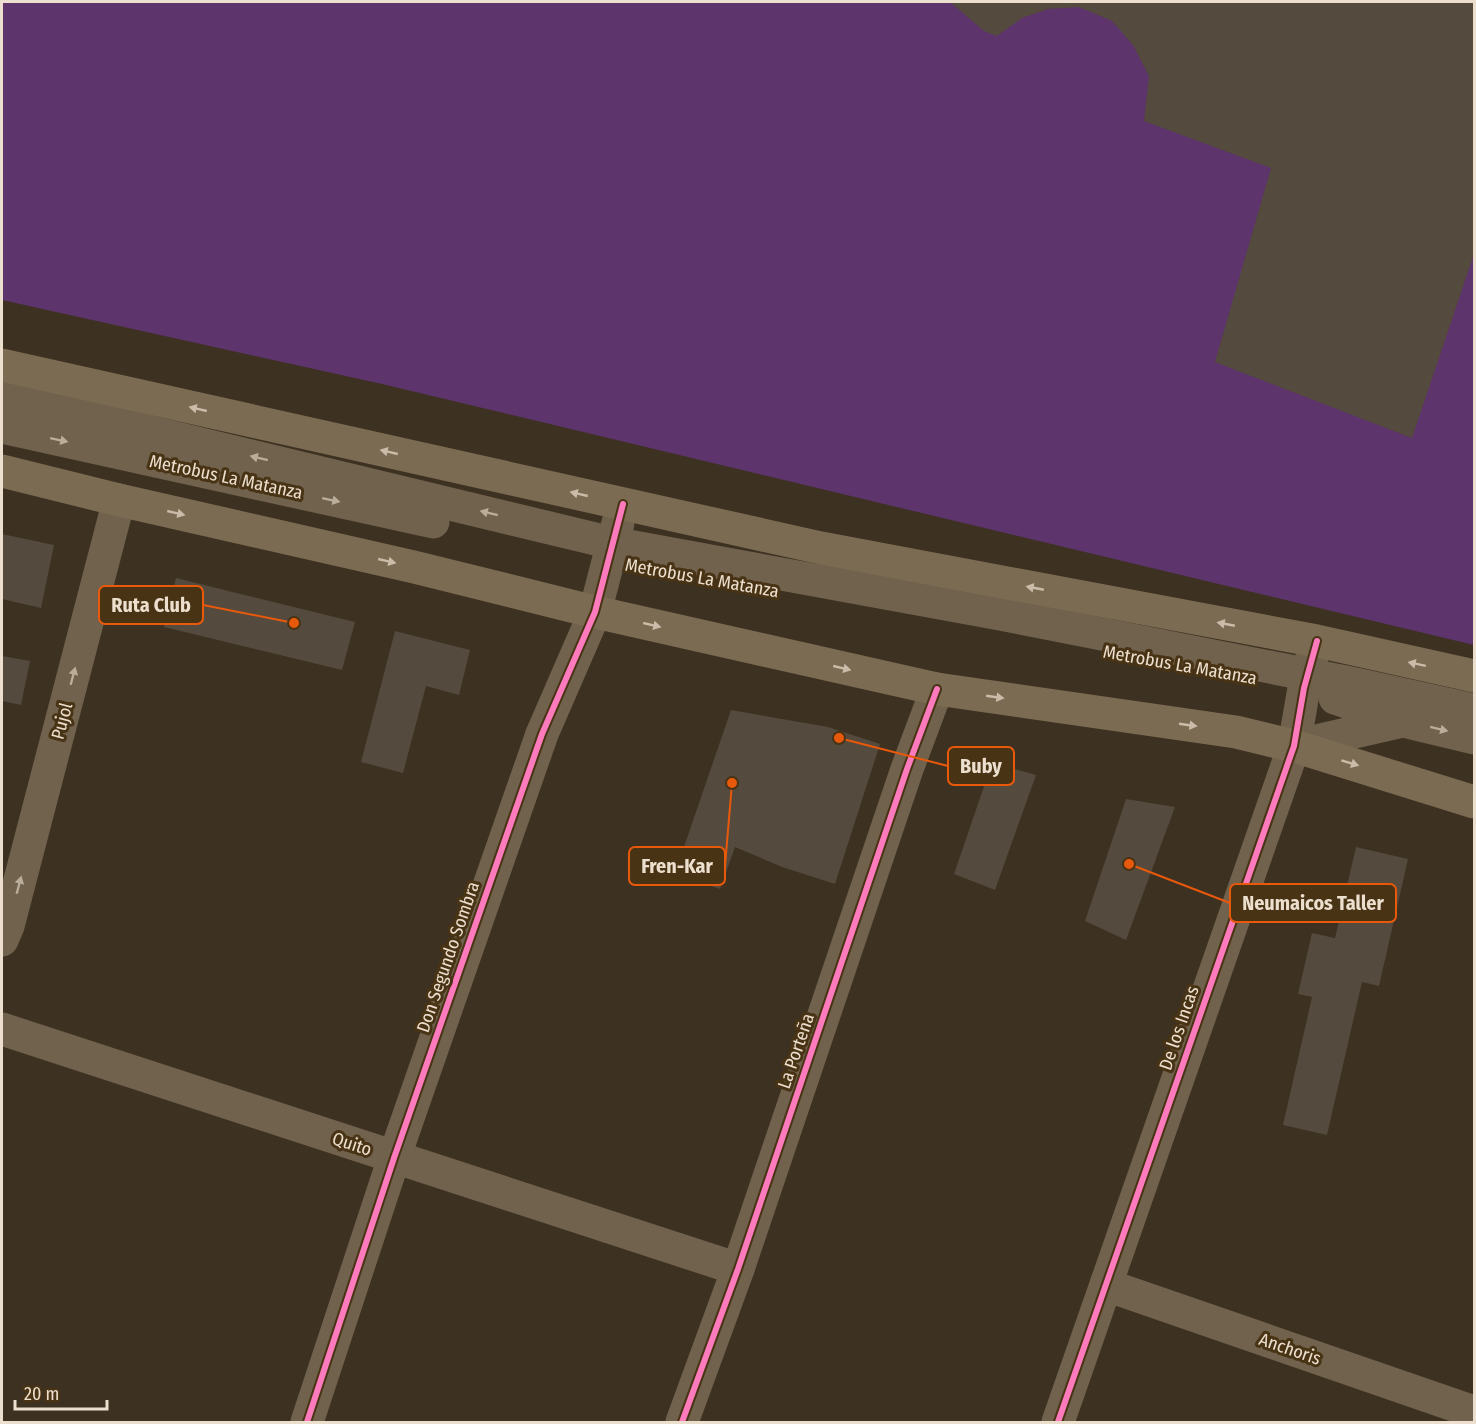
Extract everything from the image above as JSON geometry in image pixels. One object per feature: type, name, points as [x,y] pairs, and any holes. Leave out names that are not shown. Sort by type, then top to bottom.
[{"type":"highway","points":[[2,365],[616,532],[821,548],[1317,641],[1474,676]]},
{"type":"highway","points":[[2,471],[414,567],[595,612],[937,689],[1236,732],[1294,746],[1474,802]]},
{"type":"street","name":"Metrobus La Matanza","points":[[2,396],[1306,682],[1351,683],[1474,710]]},
{"type":"street","name":"Metrobus La Matanza","points":[[2,427],[616,532],[963,604],[1000,614]]},
{"type":"street","name":"Pujol","points":[[2,940],[11,915],[119,500]]},
{"type":"street","name":"Metrobus La Matanza","points":[[616,532],[1306,682],[1403,721],[1474,738]]},
{"type":"street","name":"Don Segundo Sombra","points":[[308,1422],[394,1158],[542,734],[595,612],[616,532]]},
{"type":"street","name":"Metrobus La Matanza","points":[[821,548],[963,604]]},
{"type":"street","name":"De los Incas","points":[[1058,1422],[1294,746],[1306,682],[1317,641]]},
{"type":"street","name":"La Porteña","points":[[682,1422],[738,1269],[900,791],[937,689]]},
{"type":"street","name":"Metrobus La Matanza","points":[[1294,746],[1403,721]]},
{"type":"street","name":"Quito","points":[[2,1029],[738,1269]]},
{"type":"street","name":"Anchoris","points":[[1106,1286],[1474,1412]]},
{"type":"shaded area","points":[[2,2],[1474,2],[1474,645],[382,384],[2,300]]},
{"type":"building","points":[[950,2],[1474,2],[1474,254],[1412,438],[1215,362],[1271,168],[1144,121],[1149,76],[1133,45],[1112,21],[1079,7],[1048,9],[1022,18],[997,36],[984,31]]},
{"type":"building","points":[[2,534],[54,545],[41,608],[2,599]]},
{"type":"building","points":[[176,578],[355,622],[342,670],[164,627]]},
{"type":"building","points":[[395,631],[470,650],[459,695],[426,686],[403,773],[361,762]]},
{"type":"building","points":[[2,656],[30,661],[21,705],[2,701]]},
{"type":"building","points":[[731,710],[828,727],[880,744],[835,884],[782,867],[735,847],[720,889],[675,873]]},
{"type":"building","points":[[992,763],[1036,775],[995,890],[954,874]]},
{"type":"building","points":[[1126,799],[1175,807],[1126,940],[1085,921]]},
{"type":"building","points":[[1356,847],[1408,859],[1379,986],[1362,982],[1327,1135],[1283,1125],[1312,997],[1298,994],[1312,933],[1335,938]]},
{"type":"cycle path","points":[[307,1422],[394,1158],[542,734],[595,612],[623,504]]},
{"type":"cycle path","points":[[1058,1422],[1294,746],[1304,688],[1317,641]]},
{"type":"cycle path","points":[[682,1422],[738,1269],[907,769],[937,689]]},
{"type":"place","name":"Ruta Club","points":[[294,623]]},
{"type":"place","name":"Buby","points":[[839,738]]},
{"type":"place","name":"Fren-Kar","points":[[732,783]]},
{"type":"place","name":"Neumaicos Taller","points":[[1129,864]]}]
